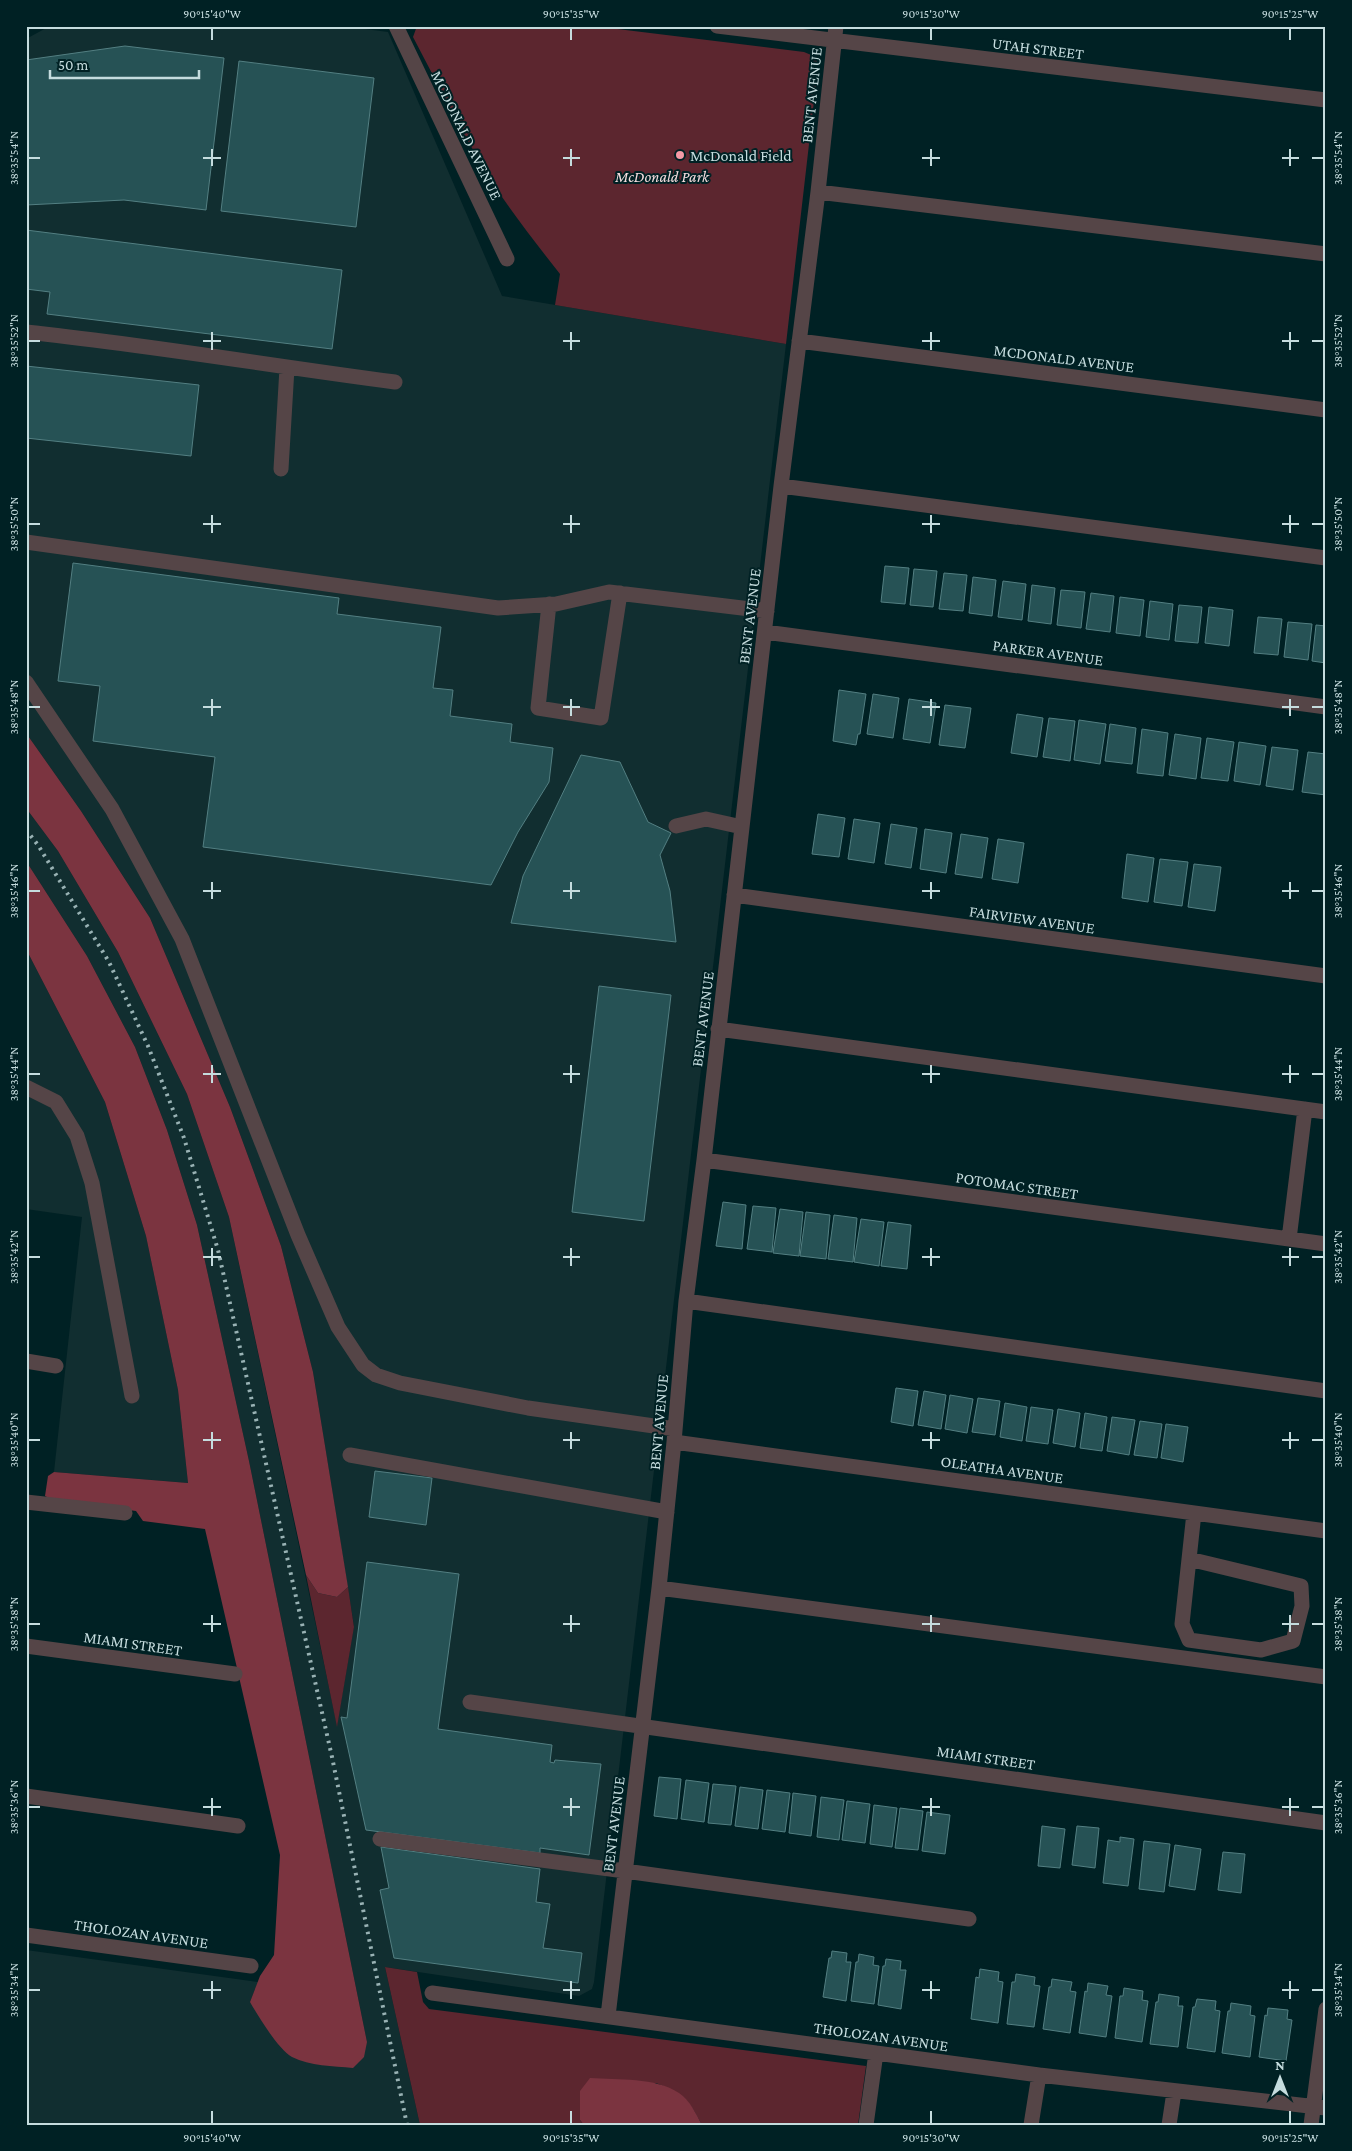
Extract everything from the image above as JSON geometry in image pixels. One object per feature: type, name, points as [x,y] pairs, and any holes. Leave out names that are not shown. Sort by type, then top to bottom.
[{"type":"street","name":"MCDONALD AVENUE","points":[[396,26],[507,259]]},
{"type":"street","name":"UTAH STREET","points":[[717,26],[835,33],[1326,100]]},
{"type":"street","name":"BENT AVENUE","points":[[608,2016],[659,1588],[675,1435],[686,1301],[704,1160],[781,486],[818,192],[835,33]]},
{"type":"street","points":[[818,192],[1326,254]]},
{"type":"street","points":[[26,332],[142,345],[287,368],[395,382]]},
{"type":"street","name":"MCDONALD AVENUE","points":[[799,342],[1326,410]]},
{"type":"street","points":[[281,469],[287,368]]},
{"type":"street","points":[[781,486],[1326,558]]},
{"type":"street","points":[[26,542],[498,608],[549,604],[609,592],[767,611]]},
{"type":"street","points":[[549,604],[538,708],[601,718],[620,594]]},
{"type":"street","name":"PARKER AVENUE","points":[[765,632],[1326,707]]},
{"type":"street","name":"OLEATHA AVENUE","points":[[26,682],[112,809],[182,940],[298,1235],[338,1327],[363,1365],[376,1374],[400,1384],[675,1435],[1326,1532]]},
{"type":"street","points":[[676,826],[706,819],[742,827]]},
{"type":"street","name":"FAIRVIEW AVENUE","points":[[734,895],[1326,976]]},
{"type":"street","points":[[718,1029],[1326,1112]]},
{"type":"street","points":[[26,1087],[56,1102],[77,1136],[92,1183],[132,1396]]},
{"type":"street","points":[[1289,1239],[1306,1109]]},
{"type":"street","name":"POTOMAC STREET","points":[[704,1160],[1326,1244]]},
{"type":"street","points":[[686,1301],[1326,1391]]},
{"type":"street","points":[[26,1361],[56,1366]]},
{"type":"street","points":[[350,1455],[667,1512]]},
{"type":"street","points":[[26,1502],[125,1513]]},
{"type":"street","points":[[1189,1559],[1301,1586],[1302,1606],[1293,1641],[1262,1650],[1189,1640],[1182,1624],[1189,1559],[1194,1513]]},
{"type":"street","points":[[659,1588],[1326,1677]]},
{"type":"street","name":"MIAMI STREET","points":[[26,1646],[235,1674]]},
{"type":"street","name":"MIAMI STREET","points":[[470,1702],[1326,1823]]},
{"type":"street","points":[[26,1796],[238,1826]]},
{"type":"street","points":[[380,1839],[625,1871],[970,1920]]},
{"type":"street","name":"THOLOZAN AVENUE","points":[[26,1935],[251,1966]]},
{"type":"street","name":"THOLOZAN AVENUE","points":[[432,1993],[1039,2076],[1320,2107]]},
{"type":"street","points":[[1311,2125],[1320,2107],[1326,2008]]},
{"type":"street","points":[[866,2125],[876,2053]]},
{"type":"street","points":[[1031,2125],[1039,2076]]},
{"type":"street","points":[[1169,2125],[1174,2092]]},
{"type":"shaded area","points":[[50,26],[342,26],[388,32],[502,296],[786,344],[594,1982],[592,1989],[579,1996],[385,1967],[420,2125],[26,2125],[26,1950],[258,1982],[250,2002],[367,2042],[249,1461],[197,1225],[167,1130],[135,1047],[87,956],[26,861],[26,808],[58,851],[118,952],[187,1094],[229,1217],[337,1725],[354,1626],[313,1372],[281,1246],[230,1107],[150,918],[81,811],[26,733],[26,39]]},
{"type":"shaded area","points":[[26,733],[81,811],[150,918],[230,1107],[281,1246],[313,1372],[348,1587],[337,1597],[318,1593],[306,1575],[229,1217],[187,1094],[118,952],[58,851],[26,808]]},
{"type":"shaded area","points":[[26,861],[87,956],[135,1047],[167,1130],[197,1225],[249,1461],[367,2042],[364,2057],[353,2068],[314,2064],[292,2057],[275,2040],[250,2002],[260,1976],[274,1955],[280,1855],[205,1529],[143,1521],[136,1511],[53,1500],[45,1496],[48,1476],[54,1472],[188,1483],[178,1390],[146,1236],[105,1102],[26,949]]},
{"type":"shaded area","points":[[26,949],[105,1102],[146,1236],[178,1390],[188,1483],[54,1472],[82,1217],[26,1209]]},
{"type":"shaded area","points":[[590,2078],[636,2080],[659,2084],[669,2088],[686,2099],[702,2125],[584,2125],[580,2120],[580,2091]]},
{"type":"green space","name":"McDonald Park","points":[[417,26],[593,26],[804,52],[816,57],[818,66],[786,344],[555,305],[560,274],[527,232],[474,151],[413,37]]},
{"type":"green space","points":[[306,1575],[318,1593],[337,1597],[348,1587],[354,1627],[337,1727]]},
{"type":"green space","points":[[385,1967],[417,1972],[423,2002],[429,2009],[866,2066],[858,2125],[702,2125],[684,2098],[673,2090],[656,2083],[580,2120],[584,2125],[420,2125]]},
{"type":"building","points":[[125,46],[224,58],[206,210],[124,200],[26,205],[26,60]]},
{"type":"building","points":[[239,61],[374,78],[356,227],[221,211]]},
{"type":"building","points":[[26,230],[342,270],[332,349],[47,314],[50,292],[26,289]]},
{"type":"building","points":[[26,366],[199,385],[191,456],[26,438]]},
{"type":"building","points":[[73,563],[339,598],[337,614],[441,627],[433,688],[453,690],[450,716],[512,724],[510,742],[553,748],[549,782],[518,832],[491,885],[203,847],[215,757],[93,741],[100,686],[58,681]]},
{"type":"building","points":[[885,566],[909,568],[905,604],[881,602]]},
{"type":"building","points":[[914,569],[937,571],[933,607],[910,605]]},
{"type":"building","points":[[944,573],[967,575],[963,611],[939,609]]},
{"type":"building","points":[[973,577],[996,580],[992,616],[969,613]]},
{"type":"building","points":[[1003,581],[1026,584],[1022,620],[998,617]]},
{"type":"building","points":[[1032,585],[1055,588],[1051,624],[1028,621]]},
{"type":"building","points":[[1061,590],[1085,592],[1081,628],[1057,625]]},
{"type":"building","points":[[1091,593],[1114,596],[1110,632],[1086,629]]},
{"type":"building","points":[[1120,597],[1144,600],[1140,636],[1116,633]]},
{"type":"building","points":[[1150,601],[1173,604],[1169,640],[1146,637]]},
{"type":"building","points":[[1179,605],[1202,607],[1198,643],[1175,641]]},
{"type":"building","points":[[1209,607],[1233,610],[1229,646],[1205,643]]},
{"type":"building","points":[[1258,617],[1282,619],[1278,655],[1254,653]]},
{"type":"building","points":[[1288,622],[1312,624],[1308,660],[1284,657]]},
{"type":"building","points":[[1316,625],[1326,626],[1326,663],[1312,661]]},
{"type":"building","points":[[839,690],[866,694],[860,734],[858,734],[856,745],[833,741]]},
{"type":"building","points":[[873,694],[899,698],[893,738],[867,734]]},
{"type":"building","points":[[909,699],[936,703],[930,743],[903,739]]},
{"type":"building","points":[[945,705],[971,708],[965,748],[939,745]]},
{"type":"building","points":[[1017,714],[1043,718],[1037,757],[1011,753]]},
{"type":"building","points":[[1049,718],[1075,721],[1070,761],[1043,757]]},
{"type":"building","points":[[1079,720],[1106,724],[1100,764],[1074,760]]},
{"type":"building","points":[[1110,724],[1136,728],[1132,764],[1105,761]]},
{"type":"building","points":[[1142,729],[1168,733],[1163,776],[1137,773]]},
{"type":"building","points":[[1175,734],[1201,738],[1196,779],[1169,775]]},
{"type":"building","points":[[1207,738],[1234,742],[1228,781],[1201,778]]},
{"type":"building","points":[[1239,742],[1266,746],[1260,785],[1234,781]]},
{"type":"building","points":[[1272,747],[1298,750],[1293,790],[1266,786]]},
{"type":"building","points":[[1308,752],[1326,754],[1326,795],[1302,792]]},
{"type":"building","points":[[581,755],[620,762],[648,822],[671,833],[660,855],[670,891],[676,942],[511,923],[523,876]]},
{"type":"building","points":[[818,814],[845,818],[839,857],[812,854]]},
{"type":"building","points":[[854,819],[880,823],[874,863],[848,859]]},
{"type":"building","points":[[891,824],[917,828],[911,868],[885,864]]},
{"type":"building","points":[[925,829],[952,833],[946,873],[920,869]]},
{"type":"building","points":[[961,834],[988,838],[982,878],[955,874]]},
{"type":"building","points":[[998,839],[1024,843],[1018,883],[992,879]]},
{"type":"building","points":[[1127,854],[1154,858],[1148,902],[1122,898]]},
{"type":"building","points":[[1160,859],[1188,862],[1182,906],[1154,902]]},
{"type":"building","points":[[1194,864],[1221,867],[1215,911],[1188,907]]},
{"type":"building","points":[[599,986],[671,995],[644,1221],[572,1212]]},
{"type":"building","points":[[723,1202],[746,1205],[742,1249],[716,1246]]},
{"type":"building","points":[[753,1206],[776,1208],[772,1252],[747,1249]]},
{"type":"building","points":[[780,1209],[803,1212],[799,1256],[773,1253]]},
{"type":"building","points":[[806,1212],[830,1215],[826,1259],[800,1256]]},
{"type":"building","points":[[834,1215],[857,1218],[853,1262],[828,1259]]},
{"type":"building","points":[[861,1219],[884,1222],[879,1266],[854,1262]]},
{"type":"building","points":[[888,1222],[911,1225],[907,1269],[881,1266]]},
{"type":"building","points":[[896,1388],[918,1391],[913,1426],[891,1422]]},
{"type":"building","points":[[924,1391],[946,1395],[941,1429],[918,1425]]},
{"type":"building","points":[[950,1395],[973,1399],[967,1433],[945,1429]]},
{"type":"building","points":[[978,1398],[1000,1401],[995,1435],[972,1432]]},
{"type":"building","points":[[1005,1403],[1027,1407],[1022,1441],[1000,1437]]},
{"type":"building","points":[[1031,1407],[1053,1410],[1048,1444],[1026,1441]]},
{"type":"building","points":[[1058,1409],[1080,1413],[1075,1447],[1053,1443]]},
{"type":"building","points":[[1085,1413],[1107,1417],[1102,1451],[1080,1448]]},
{"type":"building","points":[[1112,1417],[1135,1420],[1129,1455],[1107,1451]]},
{"type":"building","points":[[1140,1421],[1162,1424],[1157,1458],[1134,1455]]},
{"type":"building","points":[[1166,1424],[1188,1427],[1183,1462],[1161,1458]]},
{"type":"building","points":[[375,1471],[432,1478],[426,1525],[369,1517]]},
{"type":"building","points":[[367,1562],[459,1574],[438,1729],[552,1745],[550,1762],[554,1763],[555,1760],[601,1764],[589,1855],[540,1848],[540,1853],[366,1830],[341,1717],[347,1718]]},
{"type":"building","points":[[659,1777],[681,1779],[677,1819],[654,1816]]},
{"type":"building","points":[[686,1780],[709,1783],[704,1822],[681,1819]]},
{"type":"building","points":[[713,1784],[736,1786],[731,1825],[708,1823]]},
{"type":"building","points":[[740,1787],[763,1790],[758,1829],[735,1826]]},
{"type":"building","points":[[767,1790],[790,1793],[785,1832],[762,1829]]},
{"type":"building","points":[[793,1793],[816,1796],[811,1836],[789,1833]]},
{"type":"building","points":[[821,1797],[844,1800],[839,1840],[817,1837]]},
{"type":"building","points":[[847,1801],[870,1804],[865,1843],[842,1840]]},
{"type":"building","points":[[874,1805],[897,1808],[892,1847],[870,1844]]},
{"type":"building","points":[[900,1808],[923,1811],[918,1850],[895,1848]]},
{"type":"building","points":[[927,1812],[950,1815],[945,1854],[922,1851]]},
{"type":"building","points":[[1042,1826],[1065,1829],[1060,1868],[1038,1866]]},
{"type":"building","points":[[1077,1826],[1099,1828],[1095,1868],[1072,1865]]},
{"type":"building","points":[[1120,1837],[1134,1839],[1128,1886],[1103,1883],[1108,1840],[1120,1842]]},
{"type":"building","points":[[1144,1841],[1170,1844],[1164,1892],[1139,1889]]},
{"type":"building","points":[[1175,1845],[1201,1849],[1195,1890],[1169,1886]]},
{"type":"building","points":[[381,1847],[540,1869],[536,1902],[550,1904],[543,1948],[582,1953],[578,1983],[394,1958],[380,1890],[389,1888]]},
{"type":"building","points":[[1223,1852],[1245,1854],[1241,1893],[1218,1890]]},
{"type":"building","points":[[832,1951],[847,1953],[846,1962],[851,1962],[846,2001],[823,1997],[829,1958],[831,1958]]},
{"type":"building","points":[[859,1954],[874,1957],[873,1965],[879,1966],[874,2004],[851,2001],[856,1962],[858,1962]]},
{"type":"building","points":[[886,1959],[901,1961],[900,1970],[906,1970],[901,2009],[878,2005],[883,1966],[885,1966]]},
{"type":"building","points":[[980,1969],[999,1972],[998,1981],[1003,1982],[998,2023],[971,2019],[976,1977],[979,1978]]},
{"type":"building","points":[[1016,1974],[1035,1977],[1034,1985],[1040,1986],[1034,2027],[1007,2024],[1012,1982],[1015,1982]]},
{"type":"building","points":[[1052,1979],[1072,1982],[1070,1991],[1076,1992],[1070,2033],[1043,2029],[1049,1987],[1051,1987]]},
{"type":"building","points":[[1088,1983],[1108,1986],[1106,1995],[1112,1996],[1106,2037],[1079,2033],[1085,1991],[1087,1992]]},
{"type":"building","points":[[1124,1988],[1143,1991],[1142,2000],[1148,2001],[1142,2042],[1115,2038],[1120,1996],[1123,1996]]},
{"type":"building","points":[[1159,1994],[1179,1997],[1178,2006],[1183,2006],[1178,2047],[1150,2044],[1156,2002],[1158,2002]]},
{"type":"building","points":[[1197,1999],[1216,2001],[1215,2010],[1220,2011],[1215,2052],[1187,2048],[1193,2007],[1195,2007]]},
{"type":"building","points":[[1231,2003],[1251,2006],[1250,2015],[1255,2016],[1250,2057],[1222,2053],[1228,2011],[1230,2011]]},
{"type":"building","points":[[1268,2008],[1288,2010],[1287,2019],[1292,2020],[1286,2061],[1259,2057],[1265,2015],[1267,2016]]},
{"type":"railway","points":[[26,830],[38,845],[109,962],[148,1046],[184,1138],[218,1250],[332,1757],[407,2125]]},
{"type":"place","name":"McDonald Field","points":[[680,155]]}]
